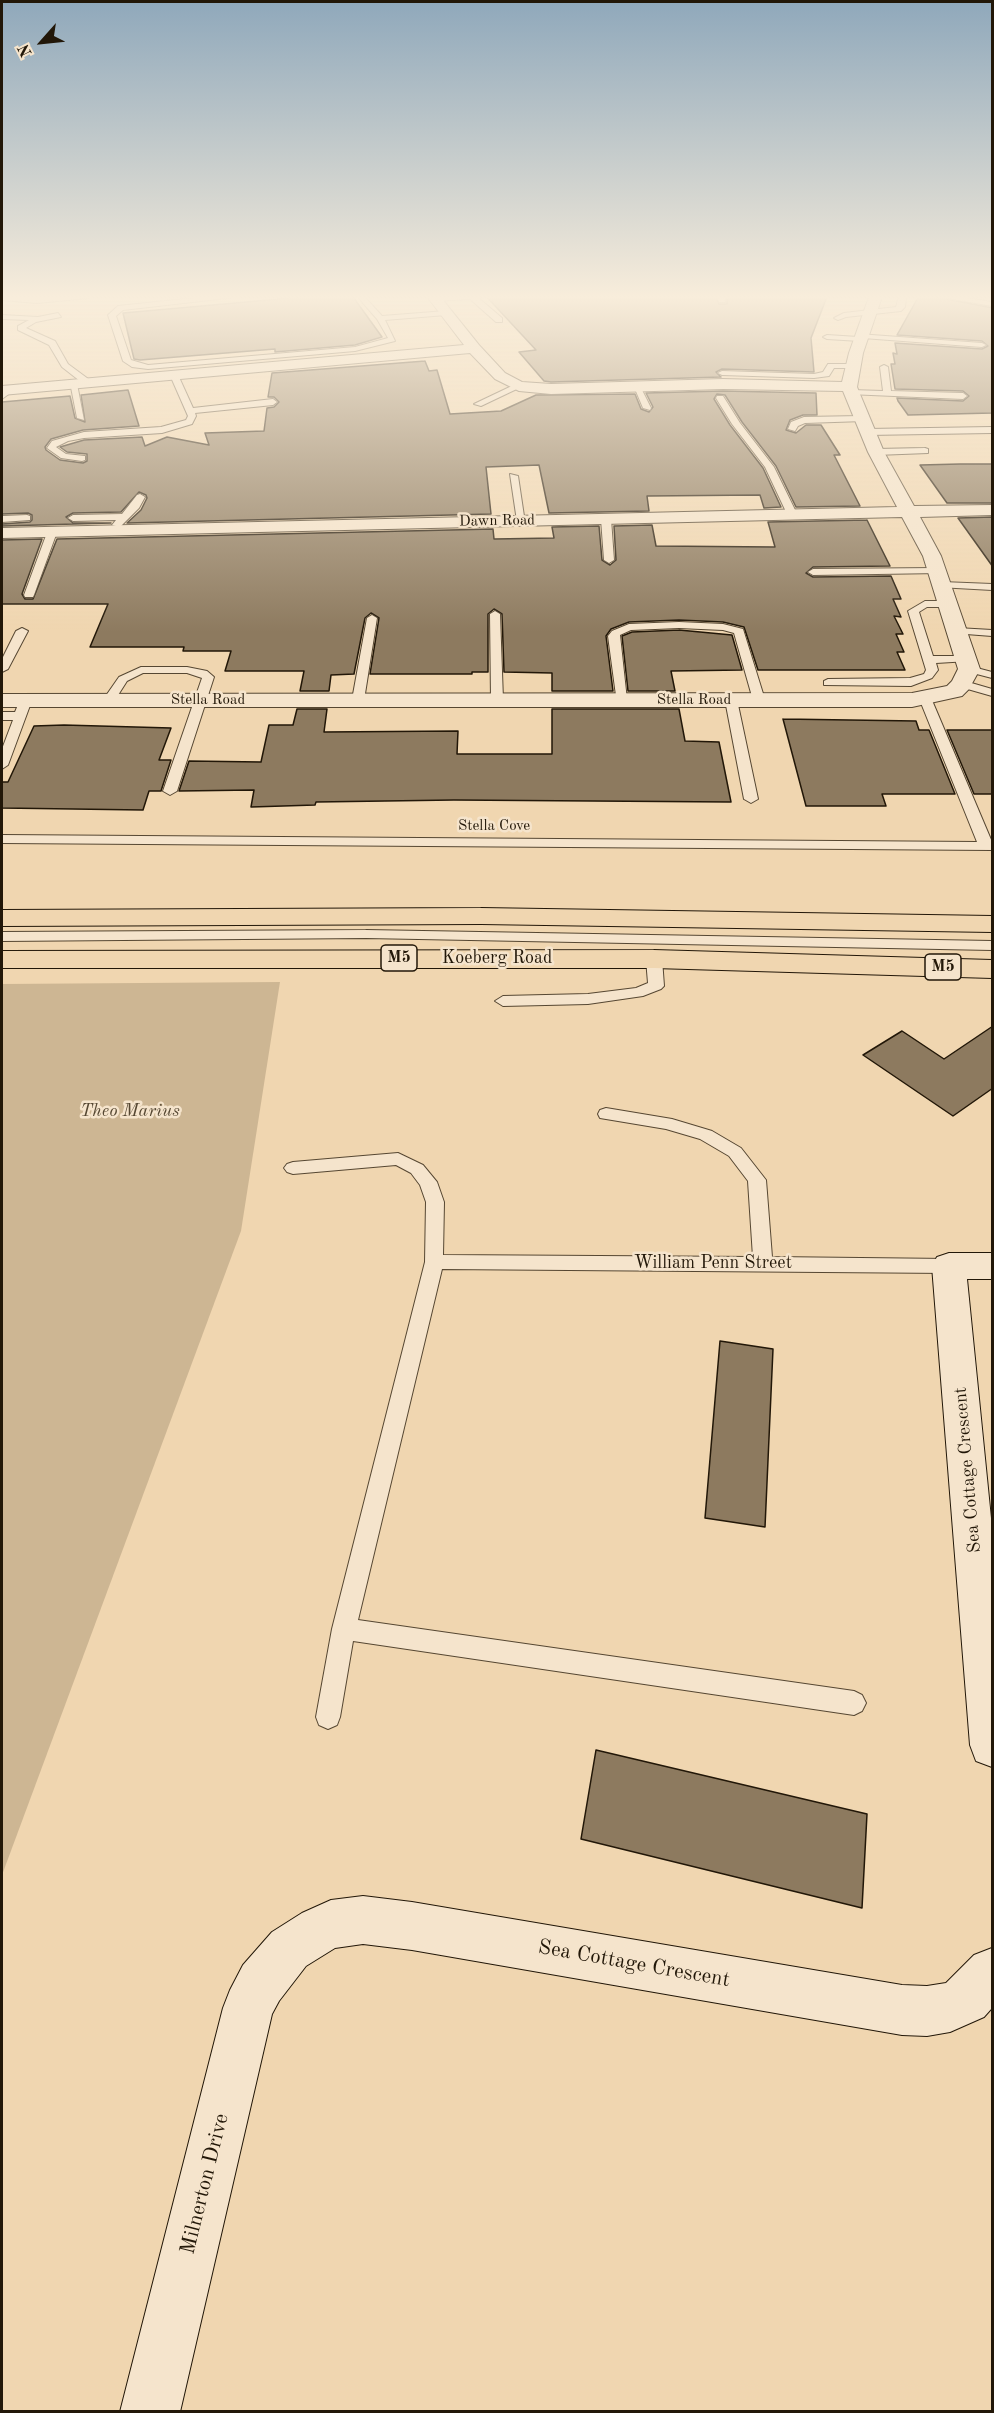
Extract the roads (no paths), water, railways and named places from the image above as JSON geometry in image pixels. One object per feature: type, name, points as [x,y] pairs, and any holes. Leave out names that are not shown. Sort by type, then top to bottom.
[{"type":"main road","points":[[2,918],[481,916],[993,924]]},
{"type":"main road","name":"Koeberg Road","points":[[2,960],[654,959],[993,969]]},
{"type":"street","points":[[857,407],[876,452],[932,556],[957,631],[965,671]]},
{"type":"street","name":"Dawn Road","points":[[2,533],[52,532],[119,524],[522,521],[993,510]]},
{"type":"street","name":"Stella Road","points":[[2,700],[23,708],[109,700],[925,698],[954,691],[965,671]]},
{"type":"street","name":"William Penn Street","points":[[949,1266],[993,1266]]},
{"type":"street","name":"Sea Cottage Crescent","points":[[949,1266],[993,1745]]},
{"type":"street","name":"Sea Cottage Crescent","points":[[276,1963],[289,1949],[331,1924],[363,1920],[412,1926],[902,2010],[927,2011],[950,2007],[966,1999],[993,1973]]},
{"type":"street","name":"Milnerton Drive","points":[[150,2412],[240,2035],[248,2008],[261,1983],[276,1963]]},
{"type":"lane","points":[[81,407],[81,418]]},
{"type":"lane","points":[[82,458],[64,456],[51,448],[65,439],[84,435],[162,430],[189,422],[191,413],[188,407]]},
{"type":"lane","points":[[191,413],[239,407]]},
{"type":"lane","points":[[725,407],[769,467],[792,514]]},
{"type":"lane","points":[[792,429],[797,422],[804,420],[864,426],[993,430]]},
{"type":"lane","points":[[876,452],[925,451]]},
{"type":"lane","points":[[513,476],[522,521]]},
{"type":"lane","points":[[73,518],[119,524],[140,497]]},
{"type":"lane","points":[[2,519],[27,518]]},
{"type":"lane","points":[[606,519],[609,560]]},
{"type":"lane","points":[[29,595],[52,532]]},
{"type":"lane","points":[[813,572],[940,578],[993,586]]},
{"type":"lane","points":[[828,683],[921,680],[932,670],[912,611],[925,604],[947,604]]},
{"type":"lane","points":[[495,614],[497,700]]},
{"type":"lane","points":[[358,700],[372,618]]},
{"type":"lane","points":[[621,700],[615,646],[616,633],[629,627],[679,625],[723,627],[740,631],[759,700]]},
{"type":"lane","points":[[2,669],[22,630]]},
{"type":"lane","points":[[957,631],[993,633]]},
{"type":"lane","points":[[929,660],[965,671],[993,675]]},
{"type":"lane","points":[[109,700],[123,679],[141,670],[196,671],[208,677],[170,791]]},
{"type":"lane","points":[[965,671],[993,693]]},
{"type":"lane","name":"Stella Cove","points":[[2,839],[989,846],[925,698]]},
{"type":"lane","points":[[731,700],[751,799]]},
{"type":"lane","points":[[2,716],[23,708]]},
{"type":"lane","points":[[2,765],[23,708]]},
{"type":"lane","points":[[2,937],[366,934],[993,946]]},
{"type":"lane","points":[[503,1001],[588,999],[638,993],[656,986],[654,959]]},
{"type":"lane","points":[[606,1114],[666,1123],[706,1135],[735,1152],[757,1180],[763,1263]]},
{"type":"lane","points":[[293,1168],[398,1159],[417,1170],[429,1182],[435,1202],[434,1262],[344,1629],[328,1718]]},
{"type":"lane","name":"William Penn Street","points":[[434,1262],[949,1266]]},
{"type":"lane","points":[[344,1629],[854,1703]]},
{"type":"park label","name":"Theo Marius","points":[[130,1111]]}]
